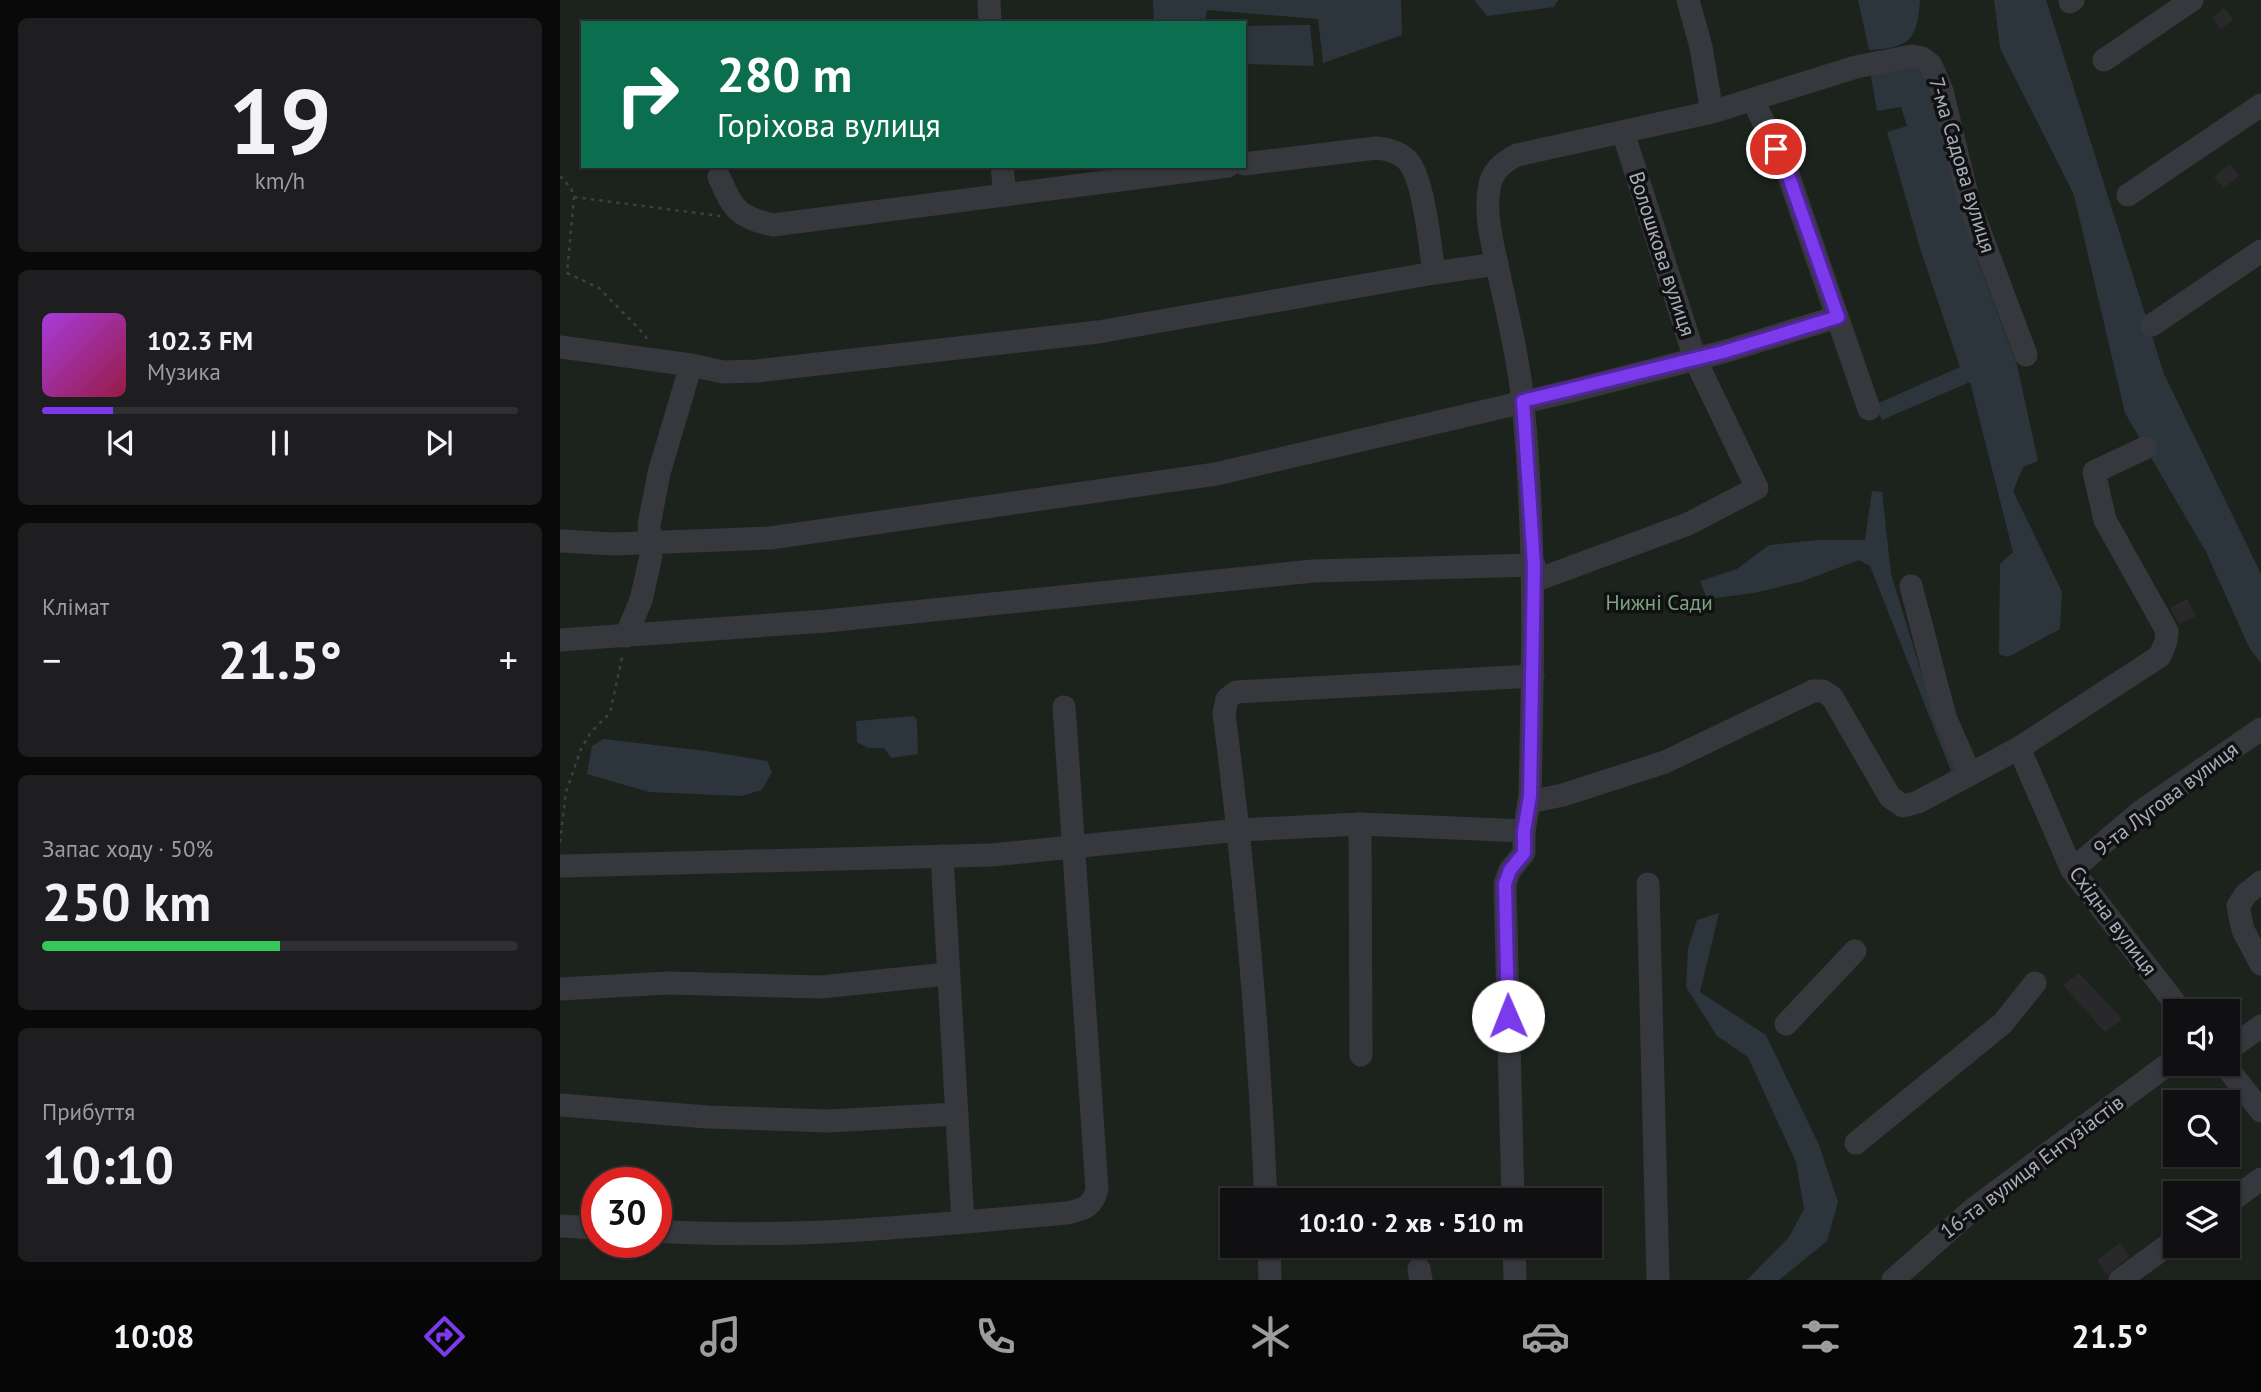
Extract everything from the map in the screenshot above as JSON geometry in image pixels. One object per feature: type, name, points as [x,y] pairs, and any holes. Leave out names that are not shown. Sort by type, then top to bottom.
[{"type":"street","points":[[989,0],[990,21]]},
{"type":"street","points":[[1688,0],[1701,47],[1712,113]]},
{"type":"street","points":[[2104,60],[2192,0]]},
{"type":"street","name":"7-ма Садова вулиця","points":[[1753,100],[1856,67],[1912,57],[1922,58],[1931,65],[1942,91],[1969,203],[2026,355]]},
{"type":"street","points":[[1513,1188],[1505,884],[1510,870],[1524,853],[1524,831],[1529,802],[1534,573],[1523,401],[1493,251],[1488,198],[1490,181],[1503,162],[1517,155],[1712,113],[1753,100],[1788,174],[1869,409]]},
{"type":"street","points":[[2128,195],[2261,105]]},
{"type":"street","name":"Волошкова вулиця","points":[[1534,573],[1688,524],[1757,488],[1695,359],[1623,132]]},
{"type":"street","points":[[1246,164],[1376,148],[1390,150],[1407,159],[1417,176],[1434,273]]},
{"type":"street","points":[[1002,168],[1005,195]]},
{"type":"street","points":[[719,177],[733,208],[753,220],[773,225],[1005,195],[1118,173],[1197,168]]},
{"type":"street","points":[[2152,326],[2261,251]]},
{"type":"street","points":[[560,347],[659,360],[723,372],[757,371],[1098,332],[1497,264]]},
{"type":"street","points":[[560,541],[614,544],[770,538],[1216,474],[1695,359],[1838,317]]},
{"type":"street","points":[[626,636],[641,600],[651,556],[649,525],[659,473],[691,365]]},
{"type":"street","points":[[1529,802],[1563,795],[1664,762],[1813,691],[1824,691],[1832,697],[1890,797],[1903,806],[1918,802],[2019,748],[2160,656],[2167,631],[2105,520],[2094,472],[2145,448]]},
{"type":"street","points":[[560,640],[826,621],[1313,571],[1534,573]]},
{"type":"street","points":[[1912,586],[1945,717],[1970,774]]},
{"type":"street","points":[[1265,1188],[1239,830],[1224,713],[1227,699],[1236,692],[1533,676]]},
{"type":"street","points":[[672,1232],[719,1235],[860,1231],[1067,1213],[1086,1208],[1095,1198],[1075,846],[1064,707]]},
{"type":"street","name":"9-та Лугова вулиця","points":[[2072,870],[2140,812],[2261,729]]},
{"type":"street","name":"Східна вулиця","points":[[2019,748],[2072,870],[2172,999]]},
{"type":"street","points":[[563,866],[992,855],[1239,830],[1360,824],[1524,831]]},
{"type":"street","points":[[1360,824],[1361,1055]]},
{"type":"street","points":[[942,856],[963,1222]]},
{"type":"street","points":[[2261,883],[2246,894],[2238,906],[2243,930],[2261,964]]},
{"type":"street","points":[[1648,884],[1658,1280]]},
{"type":"street","points":[[1786,1024],[1855,951]]},
{"type":"street","points":[[560,989],[668,983],[821,987],[947,974]]},
{"type":"street","points":[[1856,1143],[2004,1023],[2035,983]]},
{"type":"street","points":[[2240,1041],[2261,1026]]},
{"type":"street","name":"16-та вулиця Ентузіастів","points":[[1893,1280],[1972,1210],[2163,1068]]},
{"type":"street","points":[[2233,1076],[2261,1111]]},
{"type":"street","points":[[560,1105],[707,1117],[829,1121],[956,1114]]},
{"type":"street","points":[[2240,1194],[2261,1179]]},
{"type":"street","points":[[560,1226],[581,1227]]},
{"type":"street","points":[[2120,1280],[2163,1249]]},
{"type":"street","points":[[1269,1258],[1270,1280]]},
{"type":"street","points":[[1514,1258],[1515,1279]]},
{"type":"path","points":[[560,176],[571,188],[574,197],[567,273],[599,288],[644,334],[659,360]]},
{"type":"path","points":[[574,197],[753,220]]},
{"type":"path","points":[[560,842],[566,792],[581,749],[591,732],[610,713],[626,636]]},
{"type":"green space","name":"Нижні Сади","points":[[560,0],[2261,0],[2261,1280],[560,1280]]},
{"type":"shaded area","points":[[1153,0],[1401,0],[1402,35],[1323,63],[1318,19],[1207,10],[1205,21],[1154,21]]},
{"type":"shaded area","points":[[1474,0],[1558,0],[1554,7],[1487,16]]},
{"type":"shaded area","points":[[1858,0],[1920,0],[1917,24],[1909,39],[1894,47],[1869,50]]},
{"type":"shaded area","points":[[1994,0],[2046,0],[2164,374],[2261,574],[2261,663],[2250,649],[2206,552],[2125,413],[2074,195],[2000,48]]},
{"type":"shaded area","points":[[1310,25],[1314,66],[1246,64],[1246,26]]},
{"type":"shaded area","points":[[1916,64],[1925,69],[1977,258],[2017,365],[2038,461],[2023,467],[2013,491],[2062,592],[2060,629],[2008,657],[1999,654],[2000,564],[2013,552],[1970,382],[1882,420],[1874,405],[1960,367],[1920,248],[1887,132],[1907,126],[1901,107],[1877,111],[1870,71]]},
{"type":"shaded area","points":[[1872,491],[1882,492],[1891,574],[1930,701],[1959,773],[1953,776],[1870,566],[1859,560],[1803,581],[1754,593],[1707,599],[1700,581],[1737,569],[1769,545],[1819,540],[1865,540]]},
{"type":"shaded area","points":[[914,716],[917,720],[918,754],[891,758],[884,748],[868,748],[857,742],[856,721]]},
{"type":"shaded area","points":[[603,739],[767,761],[772,772],[762,790],[741,796],[649,792],[587,774],[592,746]]},
{"type":"shaded area","points":[[1719,913],[1700,992],[1766,1035],[1819,1145],[1838,1202],[1827,1241],[1779,1280],[1747,1280],[1789,1237],[1804,1209],[1796,1162],[1748,1057],[1717,1036],[1686,987],[1688,948],[1697,920]]},
{"type":"building","points":[[2224,8],[2233,20],[2221,29],[2212,17]]},
{"type":"building","points":[[2230,164],[2239,176],[2224,188],[2214,177]]},
{"type":"building","points":[[2187,599],[2196,616],[2179,624],[2170,608]]},
{"type":"building","points":[[2079,973],[2122,1019],[2105,1032],[2063,985]]},
{"type":"building","points":[[2120,1243],[2130,1256],[2107,1275],[2097,1260]]},
{"type":"route","points":[[1508,1016],[1505,884],[1510,870],[1524,853],[1524,831],[1530,796],[1533,676],[1534,565],[1523,401],[1723,352],[1838,317],[1788,174],[1776,149]]}]
